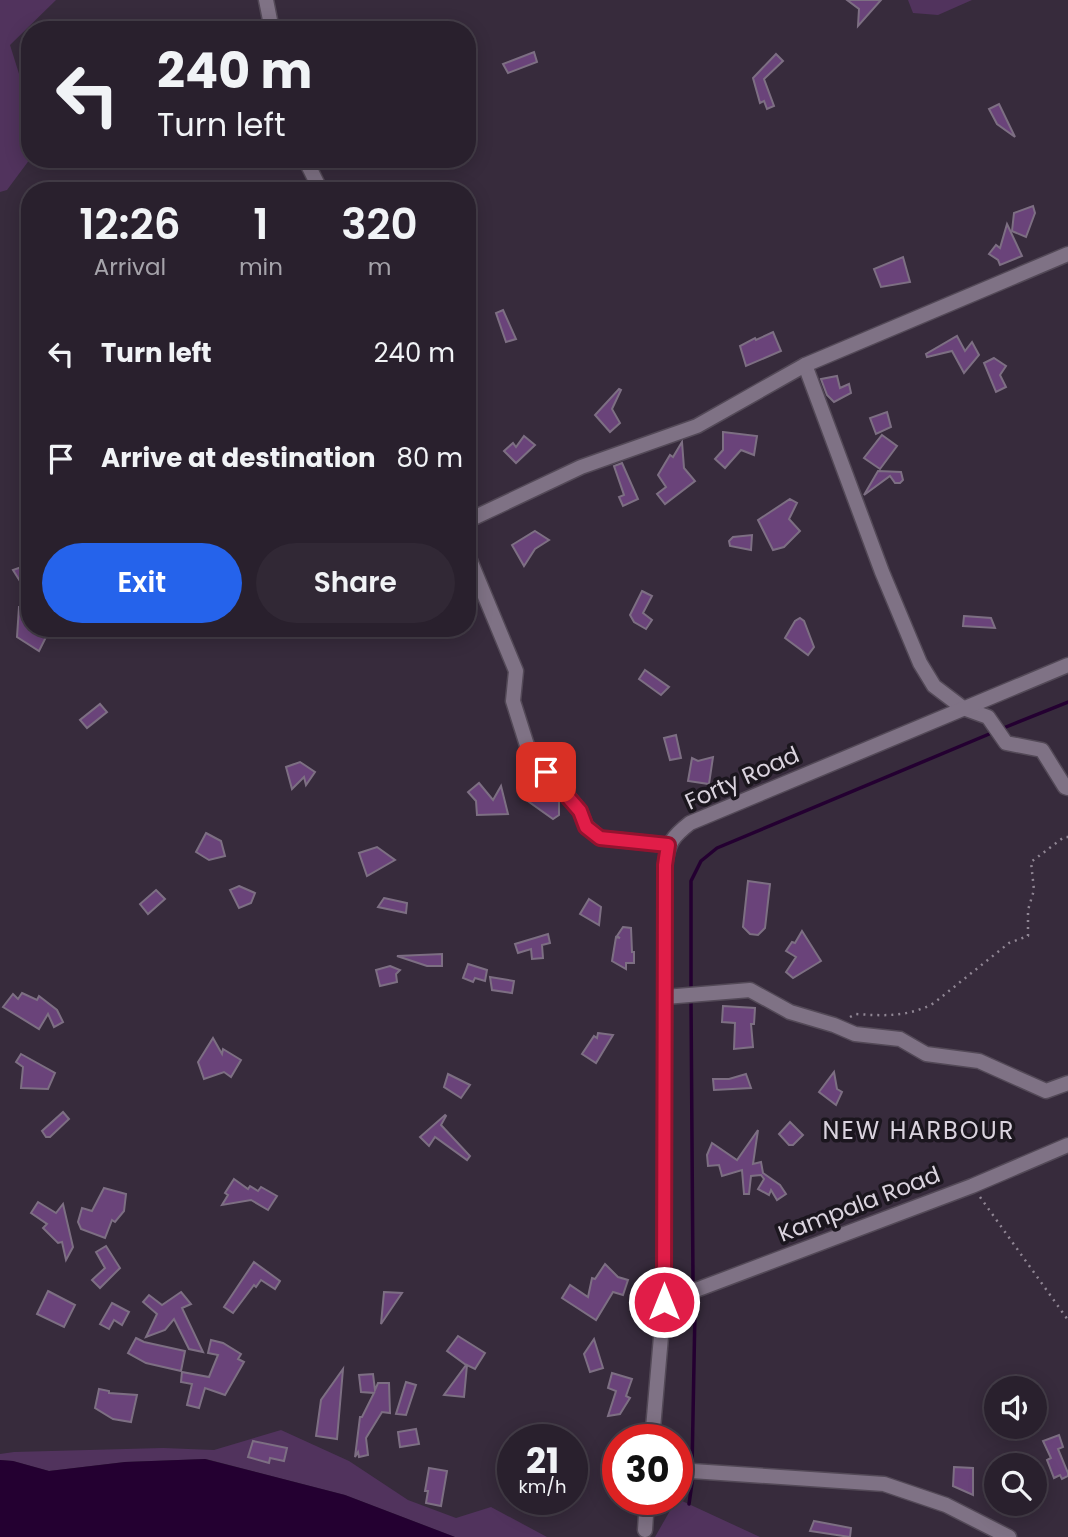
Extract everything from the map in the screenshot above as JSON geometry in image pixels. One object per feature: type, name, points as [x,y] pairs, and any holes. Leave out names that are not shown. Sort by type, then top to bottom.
[{"type":"street","points":[[265,0],[270,21]]},
{"type":"street","points":[[476,517],[581,467],[697,426],[806,365],[1068,254]]},
{"type":"street","points":[[806,365],[882,572],[920,663],[934,686],[963,708],[988,718],[1006,743],[1042,750],[1068,788]]},
{"type":"street","points":[[476,575],[516,671],[513,701],[531,758],[560,786],[580,811],[586,827],[600,838],[668,845],[665,865],[664,1302],[653,1424]]},
{"type":"street","name":"Forty Road","points":[[668,845],[690,823],[1068,665]]},
{"type":"street","points":[[665,997],[750,990],[790,1012],[855,1034],[900,1039],[926,1054],[979,1061],[1046,1091],[1068,1083]]},
{"type":"street","name":"Kampala Road","points":[[664,1302],[972,1186],[1068,1145]]},
{"type":"street","points":[[693,1472],[884,1484],[946,1504],[1009,1537]]},
{"type":"street","points":[[645,1530],[646,1515]]},
{"type":"path","points":[[834,1025],[856,1014],[902,1015],[924,1009],[1009,943],[1028,936],[1028,911],[1034,890],[1031,862],[1064,837],[1068,837]]},
{"type":"path","points":[[972,1186],[1068,1320]]},
{"type":"shaded area","points":[[0,0],[56,0],[35,21],[21,21],[21,34],[10,45],[21,80],[21,168],[23,168],[7,190],[0,192]]},
{"type":"shaded area","points":[[908,0],[972,0],[938,15],[913,13]]},
{"type":"shaded area","points":[[281,1430],[349,1461],[408,1500],[456,1518],[491,1507],[497,1510],[497,1515],[506,1515],[547,1537],[455,1537],[345,1495],[206,1459],[125,1462],[49,1471],[0,1460],[0,1454],[14,1452],[163,1448],[214,1450]]},
{"type":"shaded area","points":[[205,1459],[345,1495],[455,1537],[0,1537],[0,1460],[49,1471],[125,1462]]},
{"type":"shaded area","points":[[693,1506],[760,1537],[655,1537],[668,1515],[693,1515]]},
{"type":"building","points":[[847,0],[881,0],[858,26],[859,9]]},
{"type":"building","points":[[534,52],[537,62],[508,73],[503,64]]},
{"type":"building","points":[[776,54],[783,61],[764,79],[774,106],[767,109],[764,101],[760,103],[753,78]]},
{"type":"building","points":[[999,104],[1015,137],[997,124],[989,109]]},
{"type":"building","points":[[1033,206],[1035,213],[1026,237],[1012,231],[1014,213]]},
{"type":"building","points":[[1007,224],[1022,256],[1000,265],[998,260],[989,254],[996,245],[1000,248]]},
{"type":"building","points":[[903,257],[910,282],[881,287],[874,269]]},
{"type":"building","points":[[503,310],[516,339],[506,342],[496,313]]},
{"type":"building","points":[[773,332],[781,351],[746,366],[740,346]]},
{"type":"building","points":[[957,336],[965,351],[972,342],[979,355],[964,373],[952,351],[927,357],[926,354]]},
{"type":"building","points":[[994,358],[1006,366],[1000,375],[1006,387],[996,392],[984,363]]},
{"type":"building","points":[[837,376],[840,388],[849,384],[851,393],[834,402],[827,395],[821,379]]},
{"type":"building","points":[[619,389],[621,390],[612,409],[620,423],[610,432],[595,415]]},
{"type":"building","points":[[887,412],[891,427],[876,434],[870,418]]},
{"type":"building","points":[[723,432],[757,436],[754,455],[741,450],[725,468],[715,459],[723,450]]},
{"type":"building","points":[[882,435],[897,446],[880,469],[864,458]]},
{"type":"building","points":[[524,436],[535,445],[516,463],[504,451],[513,443],[516,447]]},
{"type":"building","points":[[682,442],[684,468],[695,481],[665,504],[657,494],[666,487],[658,475]]},
{"type":"building","points":[[622,463],[638,499],[623,506],[619,497],[624,495],[614,466]]},
{"type":"building","points":[[878,471],[901,472],[903,480],[895,483],[890,476],[864,495]]},
{"type":"building","points":[[790,499],[797,503],[789,519],[800,531],[784,547],[773,550],[758,520]]},
{"type":"building","points":[[535,531],[549,540],[535,549],[524,566],[512,545]]},
{"type":"building","points":[[752,535],[751,550],[730,546],[729,541],[733,537]]},
{"type":"building","points":[[21,567],[21,583],[13,570]]},
{"type":"building","points":[[642,591],[652,596],[643,613],[652,620],[646,629],[634,622],[630,615]]},
{"type":"building","points":[[19,607],[21,637],[46,637],[39,651],[17,637]]},
{"type":"building","points":[[964,616],[991,618],[995,628],[963,626]]},
{"type":"building","points":[[800,618],[804,621],[814,647],[808,655],[785,638],[795,621]]},
{"type":"building","points":[[645,670],[669,687],[661,695],[639,679]]},
{"type":"building","points":[[100,704],[107,712],[87,728],[80,720]]},
{"type":"building","points":[[676,735],[681,758],[670,760],[664,738]]},
{"type":"building","points":[[713,757],[709,784],[688,781],[692,758],[698,761]]},
{"type":"building","points":[[300,762],[315,772],[306,785],[304,777],[292,789],[286,767]]},
{"type":"building","points":[[479,783],[493,800],[501,786],[508,814],[477,815],[476,801],[468,792]]},
{"type":"building","points":[[525,799],[559,800],[559,815],[553,819]]},
{"type":"building","points":[[206,833],[221,841],[225,856],[209,860],[196,852]]},
{"type":"building","points":[[377,847],[395,860],[367,876],[359,853]]},
{"type":"building","points":[[748,881],[770,884],[765,928],[758,935],[750,934],[743,927]]},
{"type":"building","points":[[239,886],[255,893],[251,903],[239,908],[230,890]]},
{"type":"building","points":[[156,890],[165,899],[148,914],[140,904]]},
{"type":"building","points":[[384,898],[407,903],[406,913],[378,907]]},
{"type":"building","points":[[589,899],[601,907],[599,925],[580,914]]},
{"type":"building","points":[[623,927],[631,928],[634,952],[634,963],[626,963],[626,969],[612,961],[616,937],[620,938],[617,936]]},
{"type":"building","points":[[802,931],[821,961],[793,978],[786,972],[796,957],[786,951]]},
{"type":"building","points":[[548,934],[550,943],[542,945],[543,958],[532,959],[531,949],[518,953],[515,944]]},
{"type":"building","points":[[442,954],[442,966],[427,966],[397,956]]},
{"type":"building","points":[[468,964],[487,970],[485,981],[475,978],[473,982],[463,978]]},
{"type":"building","points":[[390,966],[400,970],[396,974],[397,982],[380,986],[376,970]]},
{"type":"building","points":[[490,977],[514,981],[512,993],[492,990]]},
{"type":"building","points":[[22,993],[37,1000],[39,996],[57,1010],[63,1022],[54,1027],[48,1014],[39,1029],[3,1007],[13,994],[18,999]]},
{"type":"building","points":[[723,1006],[755,1008],[754,1024],[751,1024],[753,1047],[734,1049],[735,1023],[722,1022]]},
{"type":"building","points":[[598,1033],[613,1035],[596,1063],[582,1054],[594,1036],[597,1038]]},
{"type":"building","points":[[213,1038],[222,1054],[223,1049],[241,1060],[231,1077],[224,1072],[204,1079],[198,1062]]},
{"type":"building","points":[[21,1054],[55,1073],[48,1089],[21,1088],[23,1067],[16,1062]]},
{"type":"building","points":[[834,1072],[837,1089],[842,1092],[836,1105],[819,1092]]},
{"type":"building","points":[[448,1074],[470,1085],[461,1098],[444,1087]]},
{"type":"building","points":[[746,1074],[751,1088],[714,1090],[713,1079],[729,1079]]},
{"type":"building","points":[[63,1112],[69,1119],[50,1137],[46,1137],[42,1131]]},
{"type":"building","points":[[445,1115],[441,1125],[470,1156],[467,1160],[435,1137],[429,1146],[420,1137]]},
{"type":"building","points":[[790,1122],[803,1135],[793,1145],[789,1145],[779,1134]]},
{"type":"building","points":[[758,1130],[753,1164],[761,1162],[763,1173],[780,1185],[786,1194],[777,1200],[771,1190],[769,1195],[758,1189],[764,1179],[761,1175],[751,1176],[749,1194],[744,1194],[742,1170],[722,1176],[719,1165],[708,1166],[707,1155],[712,1143],[737,1160]]},
{"type":"building","points":[[234,1179],[248,1189],[250,1186],[258,1191],[261,1187],[277,1196],[268,1210],[251,1200],[222,1205],[228,1195],[225,1193]]},
{"type":"building","points":[[104,1188],[126,1194],[124,1211],[115,1222],[112,1220],[105,1238],[81,1229],[78,1222],[82,1208],[92,1211]]},
{"type":"building","points":[[38,1202],[56,1213],[63,1204],[73,1247],[66,1260],[62,1242],[58,1243],[43,1228],[47,1224],[31,1213]]},
{"type":"building","points":[[106,1246],[120,1268],[100,1288],[92,1280],[105,1268],[96,1252]]},
{"type":"building","points":[[254,1262],[280,1281],[275,1289],[261,1280],[256,1287],[254,1285],[233,1313],[224,1307]]},
{"type":"building","points":[[605,1264],[618,1277],[628,1280],[623,1295],[613,1292],[596,1320],[562,1298],[570,1285],[588,1297],[592,1278],[595,1279]]},
{"type":"building","points":[[48,1291],[75,1305],[64,1327],[37,1314]]},
{"type":"building","points":[[181,1292],[191,1304],[182,1308],[203,1352],[189,1349],[174,1319],[165,1330],[146,1337],[157,1314],[143,1302],[149,1295],[162,1305]]},
{"type":"building","points":[[384,1292],[402,1293],[381,1324]]},
{"type":"building","points":[[112,1303],[129,1312],[122,1325],[114,1320],[109,1329],[100,1324]]},
{"type":"building","points":[[458,1336],[485,1353],[475,1369],[467,1365],[464,1397],[444,1395],[466,1365],[447,1351]]},
{"type":"building","points":[[136,1338],[185,1351],[181,1371],[146,1363],[128,1353]]},
{"type":"building","points":[[594,1339],[603,1368],[590,1372],[584,1354]]},
{"type":"building","points":[[211,1340],[223,1343],[241,1354],[238,1359],[244,1362],[225,1395],[205,1388],[199,1408],[187,1405],[192,1384],[181,1382],[182,1372],[209,1377],[218,1355],[208,1353]]},
{"type":"building","points":[[343,1369],[337,1439],[316,1436],[321,1400]]},
{"type":"building","points":[[612,1373],[632,1379],[626,1396],[630,1398],[620,1414],[608,1416],[616,1391],[608,1388]]},
{"type":"building","points":[[373,1374],[375,1390],[378,1383],[389,1383],[390,1413],[382,1412],[366,1438],[368,1455],[359,1457],[358,1452],[355,1457],[360,1417],[374,1393],[361,1392],[359,1375]]},
{"type":"building","points":[[406,1382],[416,1385],[406,1415],[396,1414]]},
{"type":"building","points":[[99,1389],[109,1393],[137,1395],[131,1422],[113,1419],[95,1408]]},
{"type":"building","points":[[416,1429],[419,1444],[400,1447],[398,1432]]},
{"type":"building","points":[[1059,1435],[1063,1447],[1058,1449],[1068,1476],[1062,1479],[1060,1475],[1054,1478],[1047,1460],[1051,1458],[1043,1441]]},
{"type":"building","points":[[253,1441],[287,1448],[284,1461],[270,1458],[269,1463],[248,1457]]},
{"type":"building","points":[[954,1467],[973,1468],[973,1495],[953,1486]]},
{"type":"building","points":[[429,1468],[447,1471],[441,1506],[426,1503]]},
{"type":"building","points":[[814,1521],[851,1528],[850,1537],[810,1531]]},
{"type":"waterway","points":[[1001,729],[1068,702]]},
{"type":"waterway","points":[[691,992],[691,881],[701,861],[717,848],[994,732]]},
{"type":"waterway","points":[[691,1000],[693,1281]]},
{"type":"waterway","points":[[693,1424],[695,1310]]},
{"type":"district","name":"NEW HARBOUR","points":[[919,1130]]},
{"type":"route","points":[[546,772],[580,811],[586,827],[600,838],[668,845],[665,865],[664,1302]]}]
